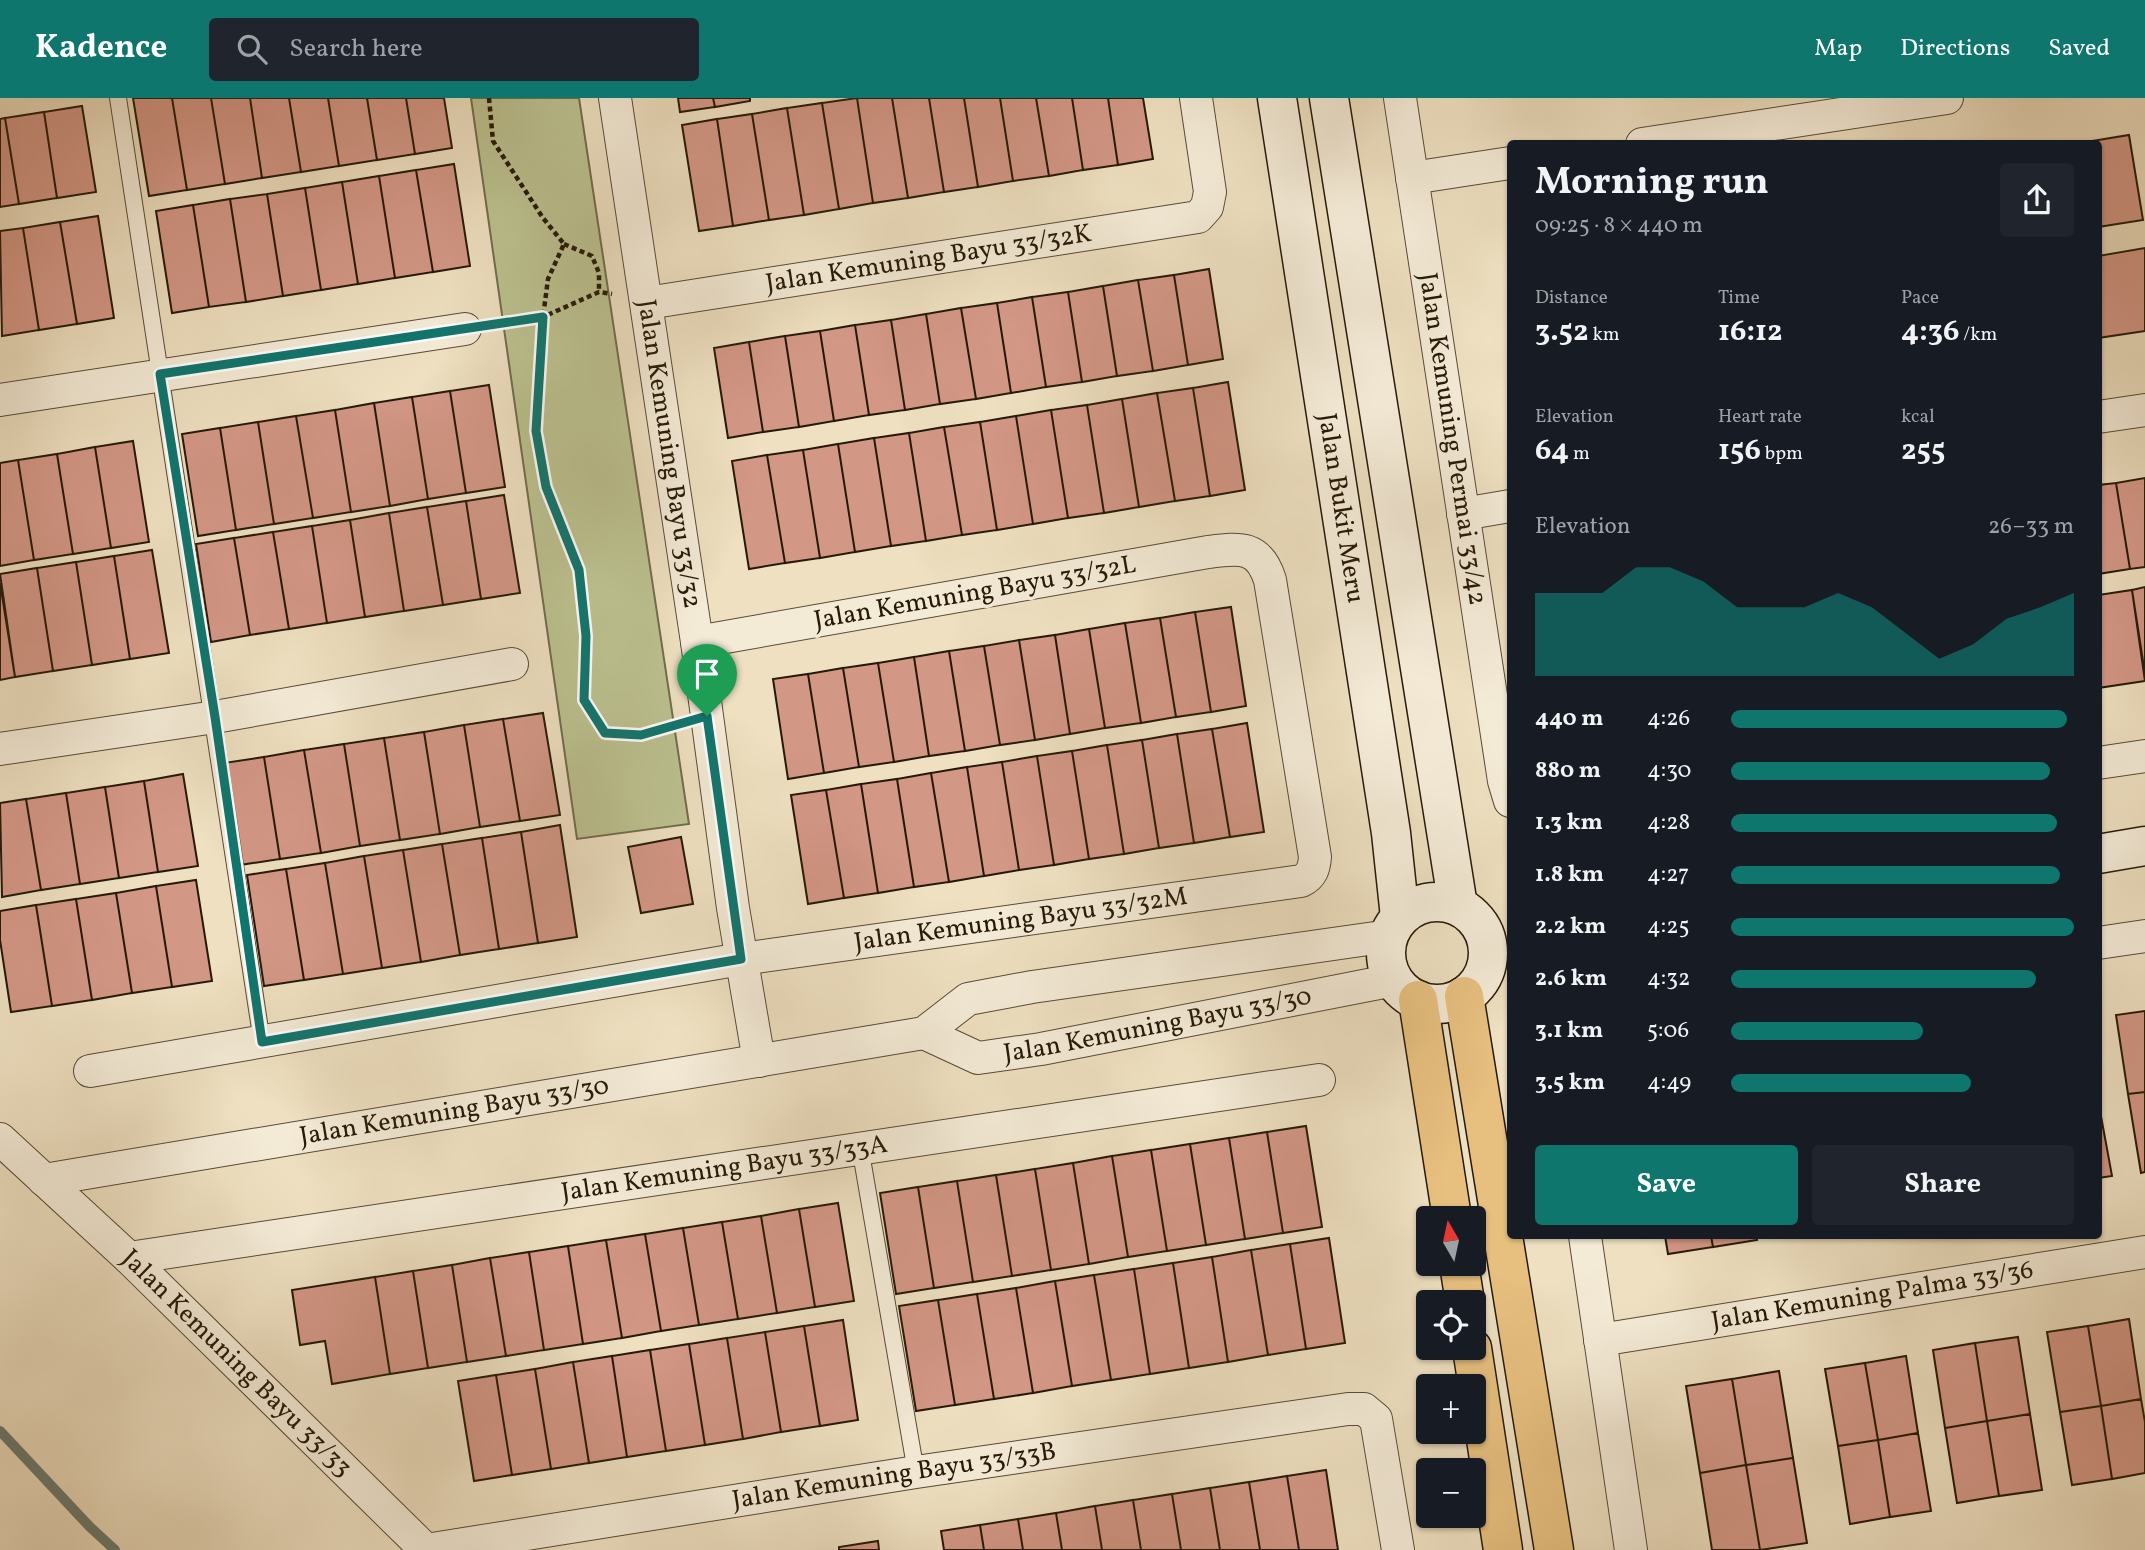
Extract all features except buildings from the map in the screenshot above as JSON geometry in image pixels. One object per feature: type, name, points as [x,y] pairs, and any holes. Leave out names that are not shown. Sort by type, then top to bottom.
[{"type":"main road","name":"Jalan Bukit Meru","points":[[1277,98],[1391,833],[1394,926]]},
{"type":"main road","name":"Jalan Bukit Meru","points":[[1329,98],[1481,914]]},
{"type":"main road","points":[[2102,853],[2145,846]]},
{"type":"main road","points":[[1450,1206],[1406,990],[1387,966],[1386,951],[1394,926],[1421,904],[1446,902],[1481,914],[1488,954],[1485,982],[1507,1163]]},
{"type":"main road","points":[[1406,990],[1441,1004],[1485,982]]},
{"type":"main road","points":[[1516,1239],[1554,1550]]},
{"type":"main road","points":[[1474,1360],[1503,1550]]},
{"type":"street","name":"Jalan Kemuning Bayu 33/32","points":[[615,98],[697,642],[741,959],[759,1061]]},
{"type":"street","name":"Jalan Kemuning Bayu 33/32K","points":[[647,303],[1198,217],[1207,207],[1210,192],[1196,98]]},
{"type":"street","name":"Jalan Kemuning Permai 33/42","points":[[1399,98],[1507,791]]},
{"type":"street","points":[[1669,140],[1947,98]]},
{"type":"street","points":[[1412,178],[1507,163]]},
{"type":"street","points":[[0,401],[160,374],[466,329]]},
{"type":"street","points":[[2102,416],[2145,410]]},
{"type":"street","points":[[1463,514],[1507,507]]},
{"type":"street","name":"Jalan Kemuning Bayu 33/32L","points":[[697,642],[1208,552],[1236,548],[1253,553],[1265,565],[1270,580],[1315,857],[1314,869],[1308,878],[1301,881]]},
{"type":"street","points":[[0,749],[215,717],[512,664]]},
{"type":"street","points":[[2102,762],[2145,756]]},
{"type":"street","name":"Jalan Kemuning Bayu 33/32M","points":[[90,1071],[741,959],[1301,881]]},
{"type":"street","name":"Jalan Kemuning Bayu 33/30","points":[[44,1180],[925,1033],[968,999],[1394,926]]},
{"type":"street","points":[[2102,942],[2145,936]]},
{"type":"street","name":"Jalan Kemuning Bayu 33/30","points":[[925,1033],[978,1058],[1406,990]]},
{"type":"street","name":"Jalan Kemuning Bayu 33/33A","points":[[129,1258],[1319,1080]]},
{"type":"street","points":[[0,1139],[44,1180]]},
{"type":"street","name":"Jalan Kemuning Bayu 33/33","points":[[44,1180],[129,1258],[426,1550]]},
{"type":"street","points":[[1585,1239],[1631,1550]]},
{"type":"street","name":"Jalan Kemuning Palma 33/36","points":[[1600,1340],[2145,1252]]},
{"type":"street","name":"Jalan Kemuning Bayu 33/33B","points":[[426,1550],[916,1472],[1348,1409],[1364,1409],[1376,1419],[1398,1550]]},
{"type":"lane","points":[[118,98],[215,717],[262,1042]]},
{"type":"lane","points":[[860,1147],[916,1472]]},
{"type":"path","points":[[466,329],[543,317],[599,292],[599,274],[592,256],[564,244],[543,219],[493,141],[489,98]]},
{"type":"path","points":[[564,244],[548,279],[536,431],[546,487],[579,570],[586,636],[584,700],[605,733],[641,735],[707,716]]},
{"type":"green space","points":[[471,98],[579,98],[689,824],[577,839]]},
{"type":"waterway","points":[[0,1431],[115,1550]]},
{"type":"route","points":[[543,317],[536,431],[546,487],[579,570],[586,636],[584,700],[605,733],[641,735],[707,716],[741,959],[262,1042],[215,717],[160,374],[543,317]]}]
